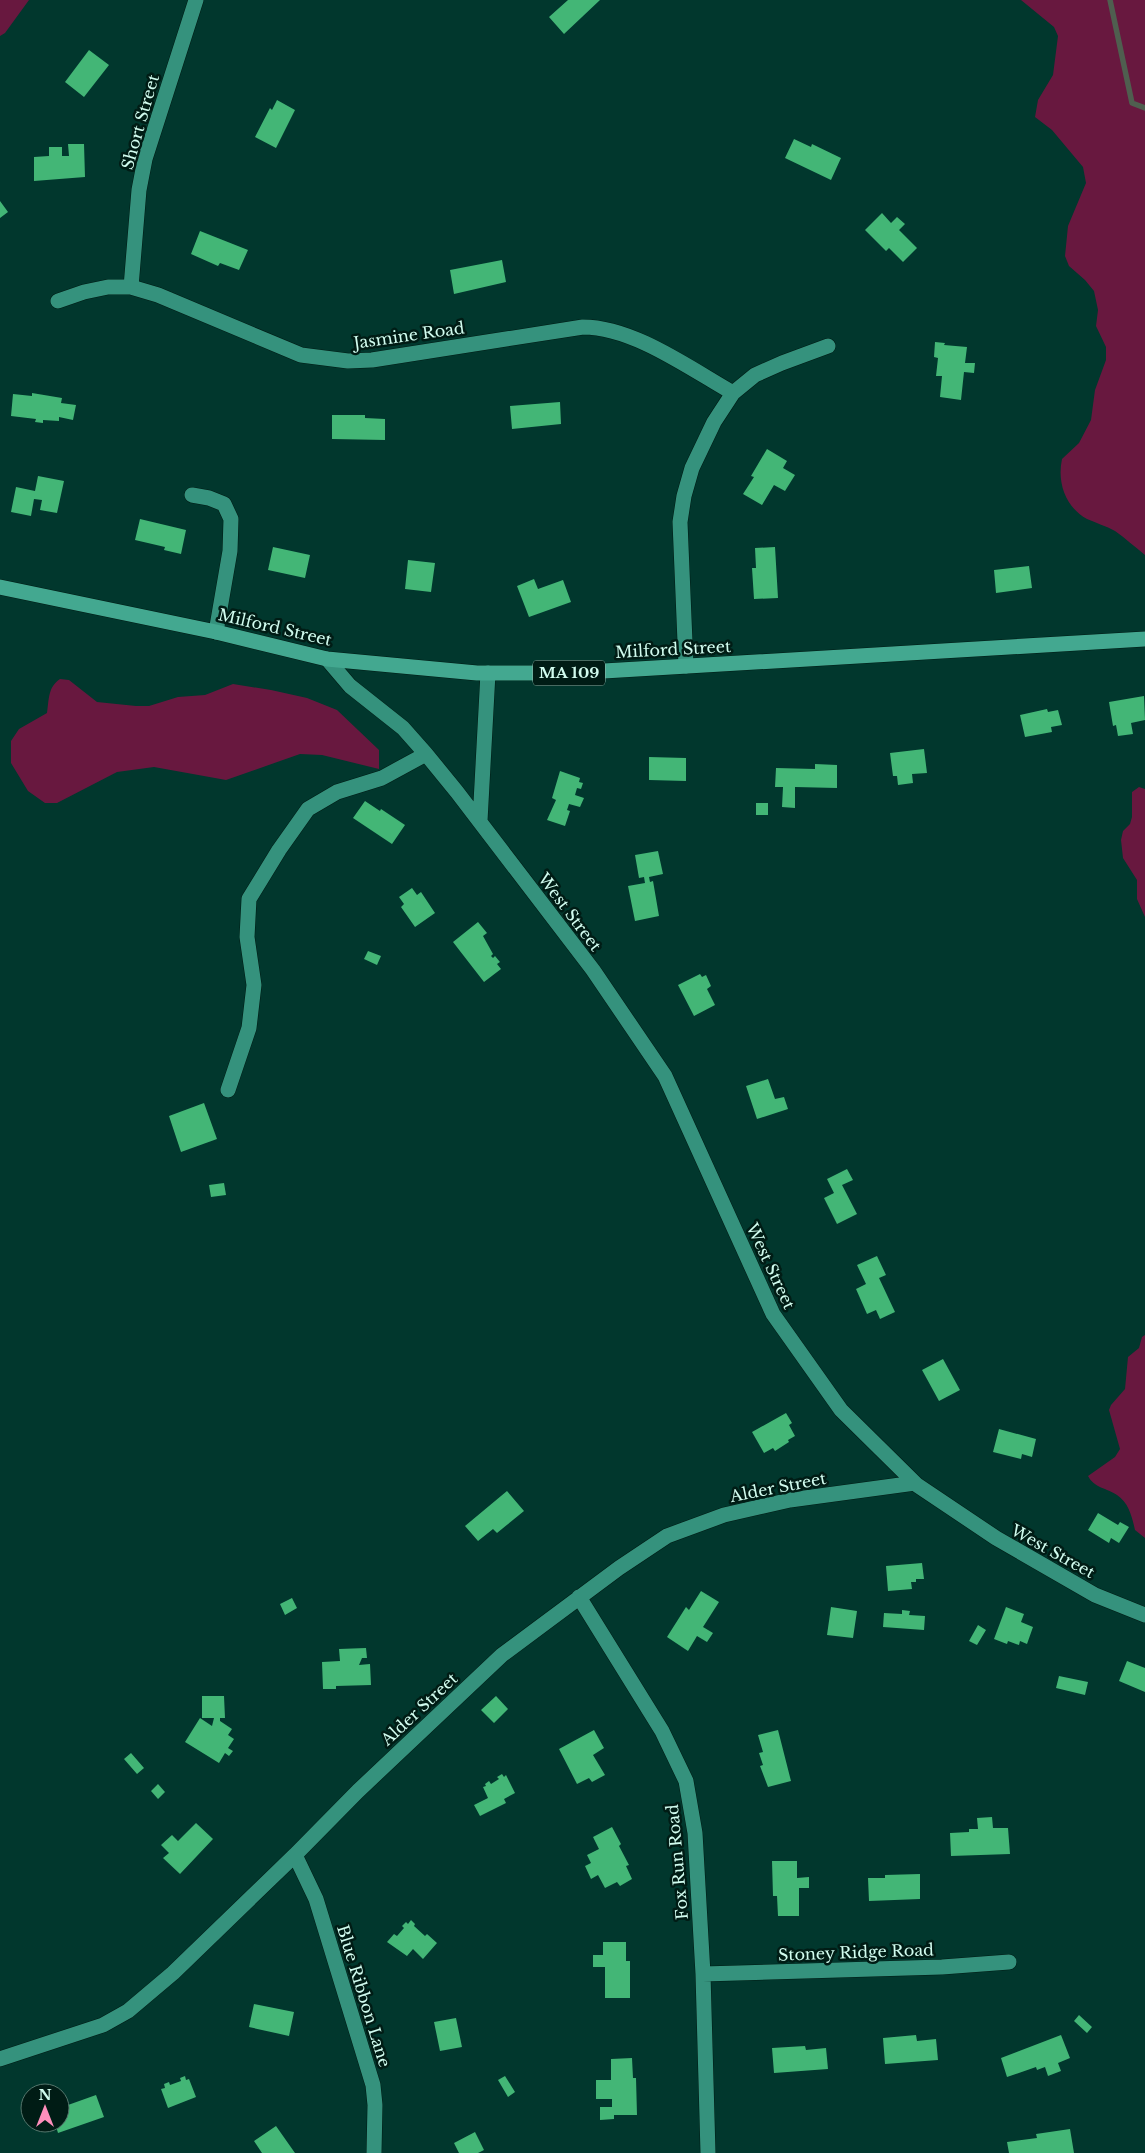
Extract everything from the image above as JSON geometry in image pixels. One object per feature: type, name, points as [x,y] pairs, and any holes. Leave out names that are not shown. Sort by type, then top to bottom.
[{"type":"main road","name":"Milford Street","points":[[0,587],[216,632],[327,659],[488,673],[570,673],[1145,639]]},
{"type":"street","name":"Short Street","points":[[131,287],[139,190],[144,159],[196,0]]},
{"type":"street","name":"Jasmine Road","points":[[58,301],[108,287],[131,287],[158,295],[301,355],[324,360],[372,360],[583,327],[599,327],[633,337],[733,393]]},
{"type":"street","points":[[686,666],[680,522],[684,496],[692,468],[733,393],[755,375],[782,362],[828,346]]},
{"type":"street","points":[[192,495],[224,504],[231,519],[230,551],[216,632]]},
{"type":"street","name":"West Street","points":[[327,659],[350,686],[403,728],[426,754],[480,821],[593,970],[665,1076],[772,1314],[841,1410],[915,1483],[996,1538],[1096,1595],[1145,1616]]},
{"type":"street","points":[[480,821],[488,673]]},
{"type":"street","points":[[228,1090],[249,1028],[254,985],[247,937],[249,900],[279,850],[308,809],[337,792],[382,778],[426,754]]},
{"type":"street","name":"Alder Street","points":[[0,2059],[104,2026],[128,2011],[173,1973],[358,1791],[502,1655],[579,1597],[667,1536],[724,1515],[790,1500],[915,1483]]},
{"type":"street","name":"Fox Run Road","points":[[579,1597],[662,1731],[686,1781],[693,1809],[703,1974],[708,2153]]},
{"type":"street","name":"Blue Ribbon Lane","points":[[295,1855],[316,1899],[373,2084],[376,2120],[374,2153]]},
{"type":"street","name":"Stoney Ridge Road","points":[[703,1974],[942,1967],[1009,1962]]},
{"type":"shaded area","points":[[0,0],[29,0],[5,33],[0,36]]},
{"type":"shaded area","points":[[1021,0],[1145,0],[1145,555],[1115,531],[1079,514],[1068,501],[1062,485],[1062,459],[1079,443],[1091,420],[1095,390],[1106,360],[1106,347],[1096,326],[1098,310],[1094,291],[1069,266],[1065,256],[1068,226],[1086,183],[1083,167],[1052,130],[1035,117],[1038,100],[1053,75],[1058,36],[1054,27]]},
{"type":"shaded area","points":[[60,679],[69,680],[97,702],[136,706],[149,706],[178,697],[205,695],[233,684],[307,698],[337,710],[379,750],[379,769],[322,755],[300,754],[226,780],[154,767],[117,772],[57,803],[45,803],[28,791],[11,763],[11,741],[19,729],[47,713],[51,690]]},
{"type":"shaded area","points":[[1139,787],[1145,789],[1145,917],[1137,899],[1137,880],[1123,858],[1121,840],[1123,831],[1130,824],[1132,817],[1132,792]]},
{"type":"shaded area","points":[[1145,1335],[1145,1538],[1135,1530],[1133,1520],[1121,1498],[1094,1483],[1088,1476],[1115,1457],[1120,1449],[1109,1410],[1125,1389],[1128,1357],[1139,1348],[1142,1337]]},
{"type":"building","points":[[568,0],[600,0],[564,34],[549,17]]},
{"type":"building","points":[[89,50],[109,65],[84,97],[65,82]]},
{"type":"building","points":[[277,100],[295,110],[276,148],[255,137],[270,108],[272,110]]},
{"type":"building","points":[[794,139],[811,147],[812,144],[841,158],[831,180],[785,158]]},
{"type":"building","points":[[68,144],[84,144],[85,177],[34,181],[34,157],[49,156],[49,147],[62,147],[62,156],[69,156]]},
{"type":"building","points":[[0,201],[8,212],[0,218]]},
{"type":"building","points":[[882,213],[891,223],[897,217],[905,224],[899,230],[917,248],[903,262],[889,248],[886,251],[865,230]]},
{"type":"building","points":[[200,231],[248,250],[239,270],[220,263],[218,266],[191,254]]},
{"type":"building","points":[[502,260],[506,282],[454,294],[450,270]]},
{"type":"building","points":[[935,342],[945,343],[944,345],[967,347],[965,363],[975,363],[974,373],[964,372],[961,400],[940,397],[942,376],[936,376],[938,358],[934,357]]},
{"type":"building","points":[[32,393],[62,398],[61,403],[76,405],[73,420],[59,417],[59,421],[43,420],[43,423],[35,422],[36,419],[11,416],[13,394],[32,396]]},
{"type":"building","points":[[560,402],[561,424],[512,429],[510,406]]},
{"type":"building","points":[[332,415],[365,415],[365,418],[385,419],[385,440],[332,439]]},
{"type":"building","points":[[767,449],[787,461],[783,468],[795,475],[785,491],[774,485],[762,505],[743,494],[754,477],[751,476]]},
{"type":"building","points":[[38,476],[64,481],[57,513],[40,510],[42,500],[34,499],[31,516],[11,512],[16,487],[35,491]]},
{"type":"building","points":[[140,519],[186,530],[181,554],[164,550],[165,547],[135,540]]},
{"type":"building","points":[[273,547],[310,555],[305,578],[268,570]]},
{"type":"building","points":[[775,547],[778,598],[754,599],[752,568],[756,568],[755,548]]},
{"type":"building","points":[[408,560],[435,563],[431,592],[405,589]]},
{"type":"building","points":[[1029,566],[1032,588],[996,593],[994,570]]},
{"type":"building","points":[[534,579],[538,589],[563,580],[571,602],[529,617],[517,586]]},
{"type":"building","points":[[1144,696],[1145,720],[1131,723],[1133,734],[1118,736],[1116,725],[1113,726],[1109,702]]},
{"type":"building","points":[[1047,709],[1048,712],[1058,710],[1062,725],[1051,727],[1052,732],[1025,737],[1020,715]]},
{"type":"building","points":[[924,749],[927,773],[912,774],[913,783],[898,785],[897,776],[893,776],[890,753]]},
{"type":"building","points":[[649,757],[686,758],[686,781],[649,780]]},
{"type":"building","points":[[815,764],[837,765],[837,788],[795,787],[795,808],[782,807],[783,787],[775,787],[776,768],[815,769]]},
{"type":"building","points":[[560,771],[580,778],[579,782],[583,783],[581,789],[577,788],[575,795],[584,798],[580,807],[569,804],[567,810],[570,811],[565,826],[547,820],[556,800],[552,798]]},
{"type":"building","points":[[365,801],[405,825],[392,844],[353,818]]},
{"type":"building","points":[[756,803],[768,803],[768,815],[756,815]]},
{"type":"building","points":[[658,851],[663,874],[649,877],[650,882],[653,881],[659,916],[635,921],[628,886],[645,883],[644,877],[639,878],[635,855]]},
{"type":"building","points":[[412,888],[417,895],[421,892],[435,913],[415,927],[401,907],[404,904],[399,897]]},
{"type":"building","points":[[478,922],[487,933],[483,936],[493,954],[491,956],[493,958],[495,956],[500,962],[497,964],[501,969],[484,982],[453,942]]},
{"type":"building","points":[[368,951],[381,956],[377,965],[364,959]]},
{"type":"building","points":[[700,974],[702,977],[706,975],[711,986],[707,989],[715,1005],[694,1016],[678,985]]},
{"type":"building","points":[[768,1079],[775,1099],[784,1097],[788,1109],[757,1119],[746,1086]]},
{"type":"building","points":[[204,1103],[217,1139],[181,1152],[169,1116]]},
{"type":"building","points":[[847,1169],[853,1180],[842,1185],[857,1214],[837,1224],[824,1198],[834,1193],[827,1179]]},
{"type":"building","points":[[224,1183],[226,1195],[211,1197],[209,1185]]},
{"type":"building","points":[[877,1256],[886,1275],[879,1278],[895,1312],[880,1319],[876,1310],[867,1314],[856,1289],[866,1284],[857,1265]]},
{"type":"building","points":[[943,1359],[960,1390],[939,1401],[922,1370]]},
{"type":"building","points":[[786,1413],[792,1423],[789,1425],[795,1436],[775,1451],[773,1448],[764,1453],[752,1432]]},
{"type":"building","points":[[999,1429],[1036,1439],[1032,1457],[1022,1454],[1021,1459],[993,1452]]},
{"type":"building","points":[[507,1491],[524,1511],[497,1533],[493,1529],[478,1541],[465,1526]]},
{"type":"building","points":[[1098,1513],[1118,1525],[1120,1522],[1129,1527],[1119,1543],[1111,1538],[1109,1543],[1088,1530]]},
{"type":"building","points":[[922,1563],[924,1579],[916,1579],[916,1582],[911,1582],[912,1589],[888,1591],[886,1566]]},
{"type":"building","points":[[701,1591],[719,1602],[703,1627],[713,1633],[707,1642],[697,1636],[688,1651],[667,1637],[686,1607],[689,1610]]},
{"type":"building","points":[[292,1598],[297,1608],[285,1615],[280,1604]]},
{"type":"building","points":[[831,1607],[857,1611],[853,1638],[827,1635]]},
{"type":"building","points":[[1006,1607],[1024,1614],[1021,1622],[1033,1627],[1027,1644],[1020,1641],[1019,1645],[1008,1641],[1007,1644],[994,1639]]},
{"type":"building","points":[[902,1610],[910,1611],[909,1615],[925,1616],[924,1630],[883,1627],[884,1613],[902,1614]]},
{"type":"building","points":[[978,1625],[986,1630],[977,1645],[969,1641]]},
{"type":"building","points":[[366,1648],[367,1658],[362,1658],[359,1665],[370,1664],[371,1685],[336,1686],[336,1689],[323,1689],[322,1662],[340,1661],[339,1649]]},
{"type":"building","points":[[1127,1661],[1145,1668],[1145,1692],[1119,1681]]},
{"type":"building","points":[[1059,1676],[1088,1682],[1085,1695],[1056,1688]]},
{"type":"building","points":[[202,1696],[224,1696],[225,1718],[220,1718],[220,1721],[232,1729],[228,1735],[234,1739],[228,1748],[233,1751],[229,1756],[225,1753],[219,1763],[185,1742],[200,1718],[212,1726],[214,1718],[202,1718]]},
{"type":"building","points":[[496,1696],[508,1709],[494,1723],[481,1710]]},
{"type":"building","points":[[594,1730],[604,1748],[593,1755],[605,1775],[592,1782],[589,1778],[577,1784],[559,1749]]},
{"type":"building","points":[[778,1730],[791,1781],[768,1787],[760,1766],[763,1765],[759,1753],[763,1752],[758,1735]]},
{"type":"building","points":[[131,1753],[144,1768],[137,1774],[124,1759]]},
{"type":"building","points":[[502,1774],[504,1777],[506,1775],[515,1793],[504,1799],[506,1803],[480,1816],[474,1805],[488,1798],[483,1787],[489,1781],[491,1784],[499,1779],[497,1777]]},
{"type":"building","points":[[158,1784],[165,1792],[158,1799],[151,1791]]},
{"type":"building","points":[[992,1817],[993,1828],[1008,1828],[1010,1854],[951,1856],[950,1833],[969,1832],[969,1829],[978,1829],[977,1818]]},
{"type":"building","points":[[196,1823],[213,1839],[180,1874],[163,1858],[169,1853],[161,1845],[172,1835],[178,1841]]},
{"type":"building","points":[[612,1827],[621,1844],[619,1846],[629,1865],[626,1866],[632,1879],[620,1886],[617,1882],[605,1888],[598,1875],[591,1879],[585,1866],[591,1863],[587,1855],[599,1849],[593,1837]]},
{"type":"building","points":[[772,1861],[797,1861],[797,1878],[809,1877],[809,1888],[799,1888],[799,1916],[778,1916],[777,1896],[773,1896]]},
{"type":"building","points":[[920,1874],[920,1899],[869,1901],[868,1878],[885,1878],[885,1875]]},
{"type":"building","points":[[411,1920],[415,1924],[414,1926],[425,1936],[427,1934],[437,1943],[423,1959],[413,1949],[407,1956],[387,1942],[394,1934],[397,1936],[404,1928],[402,1926],[406,1922],[408,1924]]},
{"type":"building","points":[[603,1942],[626,1942],[626,1961],[630,1961],[630,1998],[605,1998],[605,1967],[593,1967],[593,1955],[603,1955]]},
{"type":"building","points":[[254,2004],[294,2012],[289,2036],[249,2027]]},
{"type":"building","points":[[1079,2015],[1092,2027],[1087,2033],[1074,2021]]},
{"type":"building","points":[[456,2018],[462,2047],[440,2051],[434,2022]]},
{"type":"building","points":[[916,2035],[917,2041],[936,2039],[938,2060],[885,2064],[883,2038]]},
{"type":"building","points":[[1061,2035],[1070,2058],[1058,2063],[1061,2071],[1048,2076],[1045,2067],[1037,2070],[1036,2067],[1007,2077],[1001,2058]]},
{"type":"building","points":[[805,2046],[806,2050],[826,2048],[828,2069],[774,2073],[772,2048]]},
{"type":"building","points":[[632,2058],[633,2078],[636,2078],[637,2115],[614,2115],[614,2119],[600,2120],[600,2107],[612,2107],[612,2099],[596,2099],[596,2080],[611,2080],[611,2059]]},
{"type":"building","points":[[185,2076],[186,2080],[189,2079],[196,2097],[168,2108],[161,2089],[165,2088],[164,2084],[169,2082],[170,2085],[181,2081],[180,2078]]},
{"type":"building","points":[[505,2076],[515,2092],[508,2097],[498,2080]]},
{"type":"building","points":[[96,2095],[104,2117],[70,2129],[70,2104]]},
{"type":"building","points":[[276,2126],[295,2153],[262,2153],[254,2141]]},
{"type":"building","points":[[1070,2129],[1074,2153],[1009,2153],[1007,2142],[1037,2138],[1036,2134]]},
{"type":"building","points":[[475,2132],[484,2150],[478,2153],[459,2153],[454,2143]]},
{"type":"waterway","points":[[1110,0],[1132,103],[1145,108]]}]
